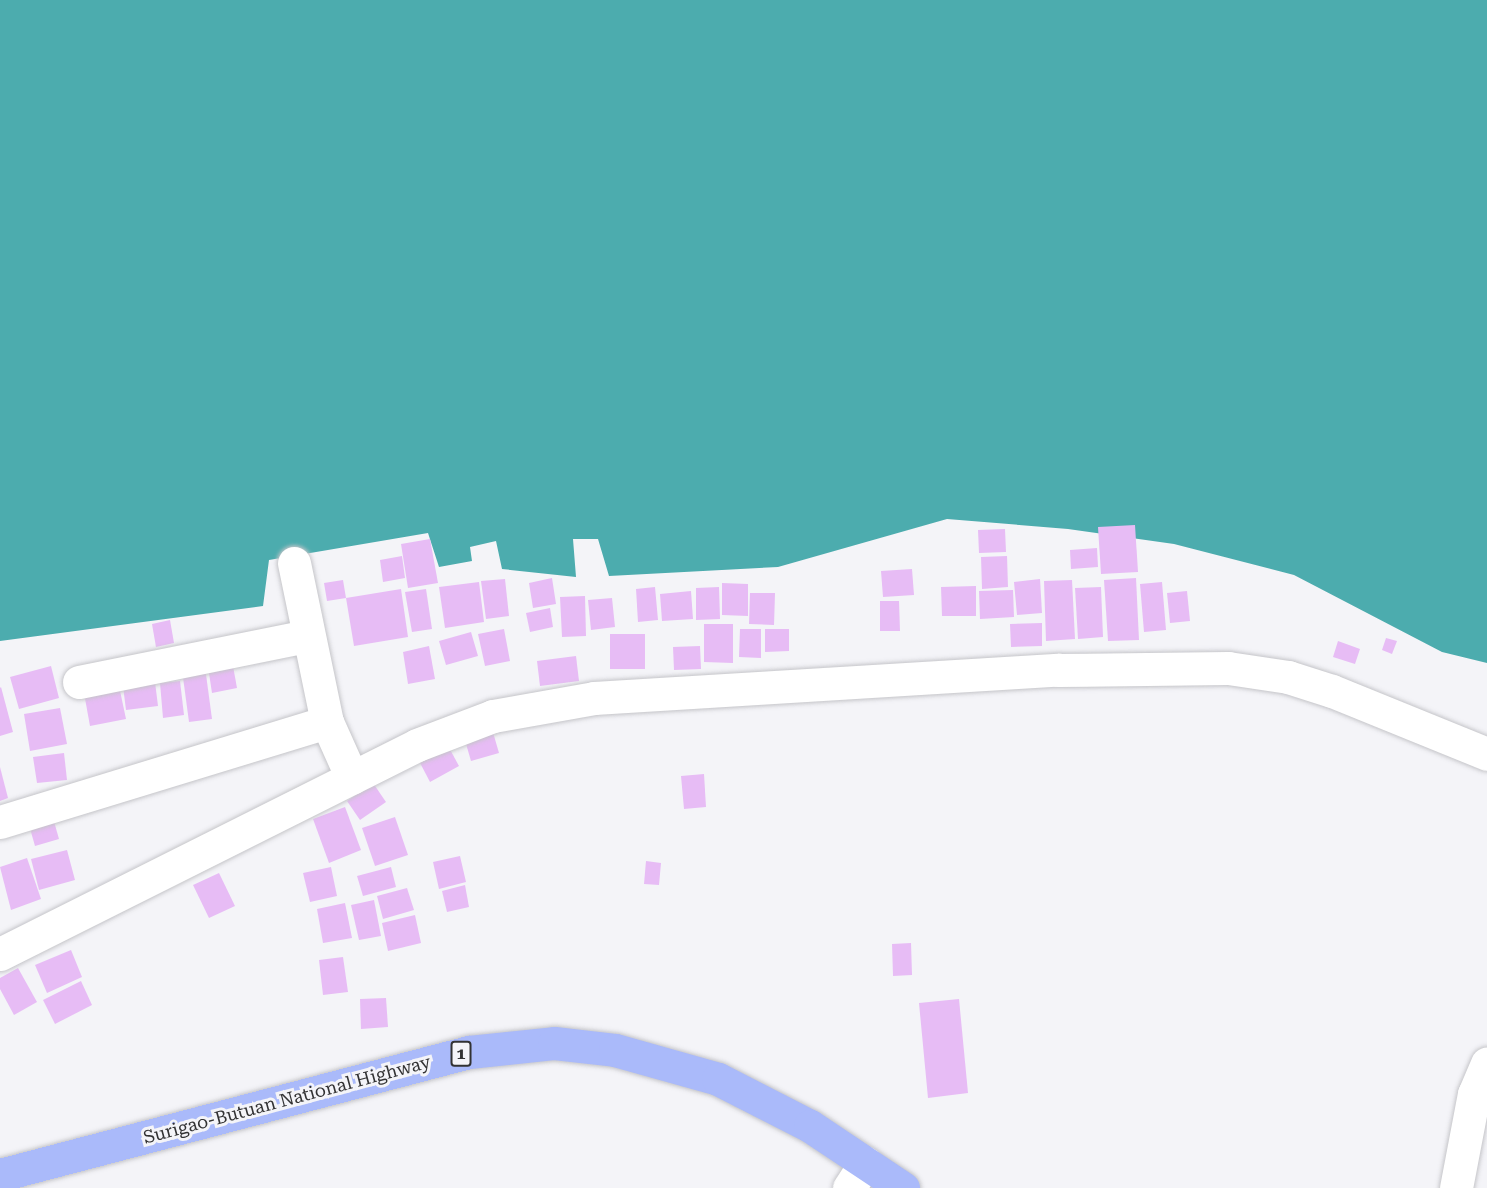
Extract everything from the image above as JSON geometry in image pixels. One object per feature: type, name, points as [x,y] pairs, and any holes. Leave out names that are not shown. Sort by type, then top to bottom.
[{"type":"highway","name":"Surigao-Butuan National Highway","points":[[0,1175],[470,1052],[554,1043],[615,1050],[718,1079],[810,1125],[857,1175],[903,1188]]},
{"type":"street","points":[[294,563],[307,636],[327,722],[352,778]]},
{"type":"street","points":[[79,682],[307,636]]},
{"type":"street","points":[[0,954],[417,745],[493,716],[594,698],[1058,670],[1228,668],[1288,677],[1365,703],[1487,754]]},
{"type":"street","points":[[0,822],[327,722]]},
{"type":"street","points":[[1456,1188],[1474,1094],[1487,1064]]},
{"type":"water","points":[[0,0],[1487,0],[1487,663],[1442,652],[1294,575],[1174,544],[1068,529],[947,519],[778,567],[609,576],[598,539],[573,539],[576,577],[502,569],[496,541],[470,547],[472,561],[439,567],[428,533],[269,560],[263,606],[0,641]]},
{"type":"building","points":[[1135,525],[1138,572],[1101,574],[1098,527]]},
{"type":"building","points":[[1005,529],[1006,552],[979,553],[978,530]]},
{"type":"building","points":[[430,539],[438,583],[408,588],[401,544]]},
{"type":"building","points":[[1097,548],[1098,567],[1071,569],[1070,550]]},
{"type":"building","points":[[402,556],[405,578],[383,582],[380,560]]},
{"type":"building","points":[[1007,556],[1008,587],[982,589],[981,557]]},
{"type":"building","points":[[912,569],[914,595],[883,597],[881,571]]},
{"type":"building","points":[[552,578],[556,604],[533,608],[529,583]]},
{"type":"building","points":[[1136,578],[1139,640],[1108,641],[1104,580]]},
{"type":"building","points":[[505,579],[509,616],[486,619],[481,581]]},
{"type":"building","points":[[1040,579],[1042,613],[1017,615],[1014,582]]},
{"type":"building","points":[[343,580],[346,598],[327,601],[324,583]]},
{"type":"building","points":[[1072,580],[1075,639],[1046,641],[1044,581]]},
{"type":"building","points":[[479,582],[484,622],[445,628],[439,587]]},
{"type":"building","points":[[1162,582],[1166,630],[1144,632],[1140,584]]},
{"type":"building","points":[[722,583],[748,584],[748,616],[722,615]]},
{"type":"building","points":[[976,586],[976,616],[942,616],[941,587]]},
{"type":"building","points":[[655,587],[658,620],[638,622],[636,589]]},
{"type":"building","points":[[719,587],[720,619],[696,620],[696,588]]},
{"type":"building","points":[[1101,587],[1103,637],[1078,639],[1075,588]]},
{"type":"building","points":[[401,589],[408,637],[354,646],[346,598]]},
{"type":"building","points":[[426,589],[432,629],[412,632],[405,592]]},
{"type":"building","points":[[1013,590],[1014,617],[980,619],[979,591]]},
{"type":"building","points":[[691,591],[693,619],[662,621],[660,594]]},
{"type":"building","points":[[1187,591],[1190,621],[1170,623],[1167,593]]},
{"type":"building","points":[[750,593],[775,593],[774,625],[749,624]]},
{"type":"building","points":[[585,596],[586,636],[562,637],[560,597]]},
{"type":"building","points":[[612,598],[615,627],[591,630],[588,600]]},
{"type":"building","points":[[880,601],[899,601],[900,631],[880,631]]},
{"type":"building","points":[[550,608],[553,627],[530,632],[526,613]]},
{"type":"building","points":[[170,620],[174,643],[156,647],[152,624]]},
{"type":"building","points":[[1042,623],[1042,646],[1011,647],[1010,624]]},
{"type":"building","points":[[704,624],[733,624],[733,663],[704,662]]},
{"type":"building","points":[[504,629],[510,661],[485,666],[478,634]]},
{"type":"building","points":[[740,629],[761,629],[761,658],[739,657]]},
{"type":"building","points":[[765,629],[789,629],[789,651],[765,652]]},
{"type":"building","points":[[471,632],[478,656],[446,665],[439,641]]},
{"type":"building","points":[[610,634],[645,634],[645,669],[610,669]]},
{"type":"building","points":[[1386,638],[1397,641],[1392,654],[1382,650]]},
{"type":"building","points":[[1338,641],[1360,649],[1355,664],[1333,657]]},
{"type":"building","points":[[429,646],[435,679],[408,684],[403,652]]},
{"type":"building","points":[[700,646],[701,669],[674,670],[673,647]]},
{"type":"building","points":[[231,655],[237,688],[212,693],[207,660]]},
{"type":"building","points":[[576,656],[579,681],[540,686],[537,661]]},
{"type":"building","points":[[51,666],[59,698],[19,709],[10,677]]},
{"type":"building","points":[[205,667],[212,719],[189,722],[182,670]]},
{"type":"building","points":[[154,674],[158,706],[126,710],[122,678]]},
{"type":"building","points":[[180,681],[184,715],[163,718],[160,683]]},
{"type":"building","points":[[119,686],[126,719],[90,726],[84,693]]},
{"type":"building","points":[[0,688],[13,732],[0,736]]},
{"type":"building","points":[[60,708],[67,744],[30,751],[24,714]]},
{"type":"building","points":[[492,729],[499,753],[471,761],[464,737]]},
{"type":"building","points":[[447,744],[459,766],[430,782],[418,759]]},
{"type":"building","points":[[64,753],[67,780],[37,783],[33,757]]},
{"type":"building","points":[[0,767],[8,798],[0,801]]},
{"type":"building","points":[[704,774],[706,807],[684,809],[681,776]]},
{"type":"building","points":[[373,783],[386,802],[360,820],[347,801]]},
{"type":"building","points":[[345,807],[361,850],[329,863],[313,819]]},
{"type":"building","points":[[395,817],[408,855],[375,866],[362,828]]},
{"type":"building","points":[[53,818],[59,839],[35,846],[29,825]]},
{"type":"building","points":[[67,850],[75,880],[39,890],[31,859]]},
{"type":"building","points":[[460,856],[466,882],[439,889],[433,862]]},
{"type":"building","points":[[27,858],[41,899],[11,910],[0,867]]},
{"type":"building","points":[[646,861],[661,863],[659,885],[644,884]]},
{"type":"building","points":[[331,867],[337,896],[310,902],[303,873]]},
{"type":"building","points":[[391,867],[396,887],[363,896],[357,876]]},
{"type":"building","points":[[219,873],[235,906],[209,918],[193,885]]},
{"type":"building","points":[[465,885],[469,907],[447,912],[442,891]]},
{"type":"building","points":[[407,888],[414,910],[383,919],[377,896]]},
{"type":"building","points":[[374,900],[381,936],[359,940],[351,905]]},
{"type":"building","points":[[345,903],[352,938],[323,943],[317,909]]},
{"type":"building","points":[[415,915],[421,943],[388,951],[382,923]]},
{"type":"building","points":[[911,943],[912,975],[893,976],[892,944]]},
{"type":"building","points":[[71,950],[82,977],[47,993],[35,965]]},
{"type":"building","points":[[343,957],[348,992],[323,995],[319,960]]},
{"type":"building","points":[[18,968],[37,1002],[14,1015],[0,989],[0,978]]},
{"type":"building","points":[[81,981],[92,1005],[55,1024],[43,1000]]},
{"type":"building","points":[[386,998],[388,1027],[361,1029],[360,999]]},
{"type":"building","points":[[959,999],[968,1093],[928,1098],[919,1003]]}]
